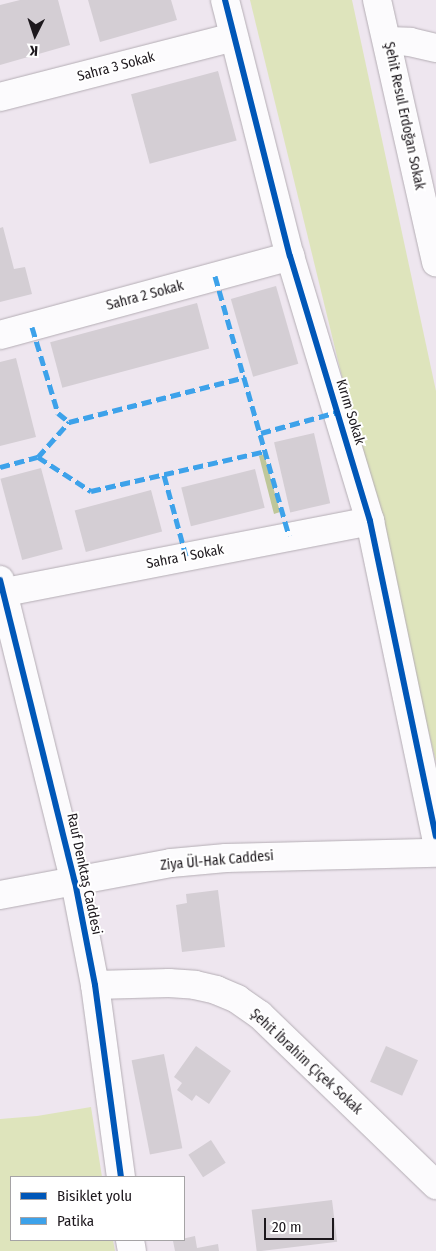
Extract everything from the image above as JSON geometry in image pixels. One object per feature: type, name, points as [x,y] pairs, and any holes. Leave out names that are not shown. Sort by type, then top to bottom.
[{"type":"street","name":"Kırım Sokak","points":[[224,0],[290,256],[370,521],[436,836]]},
{"type":"street","name":"Şehit Resul Erdoğan Sokak","points":[[377,0],[436,262]]},
{"type":"street","name":"Sahra 3 Sokak","points":[[0,97],[233,37]]},
{"type":"street","points":[[387,41],[410,42],[436,48]]},
{"type":"street","name":"Sahra 2 Sokak","points":[[0,335],[290,256]]},
{"type":"street","name":"Sahra 1 Sokak","points":[[1,588],[370,521]]},
{"type":"street","name":"Rauf Denktaş Caddesi","points":[[1,588],[75,882],[94,985],[121,1176]]},
{"type":"street","name":"Ziya Ül-Hak Caddesi","points":[[0,895],[171,863],[226,858],[436,853]]},
{"type":"street","name":"Şehit İbrahim Çiçek Sokak","points":[[94,985],[169,983],[195,985],[216,990],[237,1000],[260,1016],[436,1185]]},
{"type":"green space","points":[[250,0],[352,0],[436,391],[436,762]]},
{"type":"green space","points":[[264,454],[280,512],[274,514],[259,456]]},
{"type":"green space","points":[[91,1107],[102,1176],[10,1176],[10,1241],[113,1241],[115,1251],[0,1251],[0,1119],[37,1116]]},
{"type":"building","points":[[20,0],[58,0],[70,45],[0,65],[0,5]]},
{"type":"building","points":[[88,0],[171,0],[177,20],[100,42]]},
{"type":"building","points":[[218,71],[237,141],[150,164],[131,94]]},
{"type":"building","points":[[3,227],[14,269],[25,267],[32,294],[0,302],[0,228]]},
{"type":"building","points":[[276,286],[298,364],[253,377],[231,299]]},
{"type":"building","points":[[197,303],[209,348],[62,388],[50,342]]},
{"type":"building","points":[[16,358],[36,437],[0,446],[0,362]]},
{"type":"building","points":[[314,433],[330,503],[290,512],[274,442]]},
{"type":"building","points":[[41,468],[63,549],[22,560],[0,479]]},
{"type":"building","points":[[255,469],[265,508],[191,526],[181,487]]},
{"type":"building","points":[[151,490],[162,532],[86,552],[75,510]]},
{"type":"building","points":[[218,890],[225,947],[182,952],[176,905],[187,903],[186,894]]},
{"type":"building","points":[[196,1046],[231,1071],[209,1104],[196,1095],[192,1101],[177,1090],[182,1083],[174,1077]]},
{"type":"building","points":[[386,1046],[418,1060],[402,1096],[370,1082]]},
{"type":"building","points":[[164,1054],[182,1148],[150,1155],[132,1060]]},
{"type":"building","points":[[211,1140],[226,1163],[203,1177],[188,1155]]},
{"type":"building","points":[[332,1200],[337,1242],[257,1251],[252,1210]]},
{"type":"building","points":[[195,1236],[197,1248],[218,1244],[219,1251],[175,1251],[173,1241],[185,1241],[185,1238]]},
{"type":"marked path","points":[[215,276],[289,536]]},
{"type":"marked path","points":[[32,327],[58,413],[69,422]]},
{"type":"marked path","points":[[0,467],[38,457],[69,422],[245,377]]},
{"type":"marked path","points":[[261,433],[337,412]]},
{"type":"marked path","points":[[38,457],[91,491],[266,451]]},
{"type":"marked path","points":[[164,475],[186,556]]},
{"type":"cycle path","points":[[225,0],[290,256],[370,521],[436,836]]},
{"type":"cycle path","points":[[0,580],[75,882],[95,985],[121,1176]]}]
